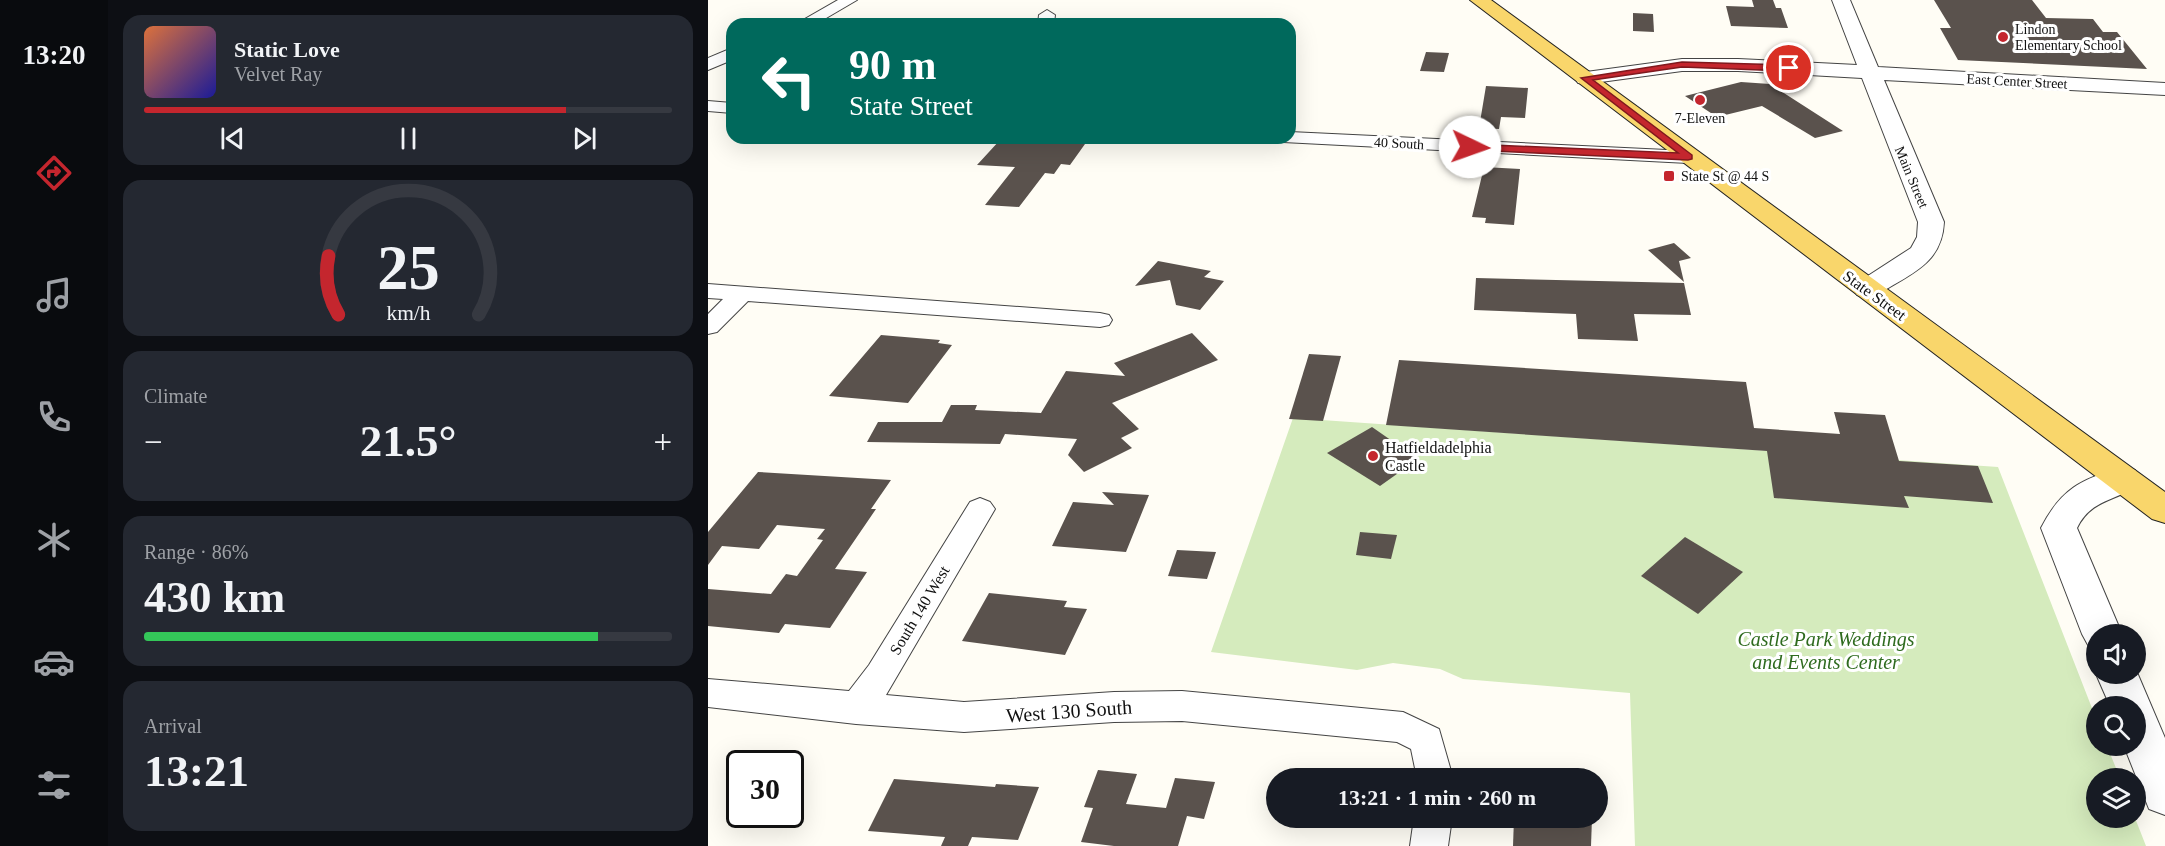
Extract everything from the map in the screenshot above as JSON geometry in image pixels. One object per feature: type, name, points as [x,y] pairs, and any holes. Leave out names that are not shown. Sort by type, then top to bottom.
[{"type":"main road","name":"State Street","points":[[1479,0],[2165,510]]},
{"type":"street","points":[[815,18],[849,0]]},
{"type":"street","name":"Main Street","points":[[1841,0],[1931,222],[1930,237],[1923,253],[1867,289]]},
{"type":"street","points":[[708,65],[726,56]]},
{"type":"street","name":"East Center Street","points":[[1586,78],[1682,65],[1738,65],[2165,89]]},
{"type":"street","points":[[708,106],[726,108]]},
{"type":"street","name":"40 South","points":[[1296,138],[1688,157]]},
{"type":"street","points":[[708,291],[1100,320]]},
{"type":"street","points":[[708,327],[742,294]]},
{"type":"street","points":[[2098,624],[2060,528],[2068,507],[2078,498],[2123,479]]},
{"type":"street","name":"South 140 West","points":[[856,709],[880,675],[980,508]]},
{"type":"street","name":"West 130 South","points":[[708,693],[856,709],[964,717],[1114,707],[1182,706],[1403,727],[1426,740],[1434,768]]},
{"type":"street","points":[[2146,746],[2165,794]]},
{"type":"street","points":[[1429,846],[1432,828]]},
{"type":"green space","name":"Castle Park Weddings and Events Center","points":[[1293,418],[1998,467],[2087,696],[2086,756],[2111,756],[2116,768],[2086,768],[2086,828],[2139,828],[2146,846],[1635,846],[1630,693],[1463,679],[1440,669],[1393,663],[1357,670],[1211,652]]},
{"type":"building","points":[[1752,0],[1773,0],[1776,8],[1781,8],[1788,28],[1731,26],[1726,6],[1754,7]]},
{"type":"building","name":"Lindon Elementary School","points":[[1934,0],[2032,0],[2046,18],[2093,19],[2103,32],[2117,32],[2147,69],[1958,60],[1940,28],[1951,28]]},
{"type":"building","points":[[1633,13],[1653,14],[1654,32],[1633,31]]},
{"type":"building","points":[[1426,52],[1449,53],[1444,72],[1420,71]]},
{"type":"building","points":[[1741,82],[1770,84],[1843,131],[1815,138],[1762,106],[1717,117],[1685,96]]},
{"type":"building","points":[[1486,86],[1528,88],[1525,118],[1501,117],[1499,129],[1479,128]]},
{"type":"building","points":[[996,144],[1085,144],[1070,165],[1061,164],[1054,174],[1045,173],[1019,207],[985,205],[1015,167],[977,165]]},
{"type":"building","points":[[1484,167],[1520,169],[1514,225],[1485,223],[1486,218],[1472,217]]},
{"type":"building","points":[[1674,243],[1691,258],[1679,261],[1684,282],[1648,250]]},
{"type":"building","points":[[1158,261],[1211,271],[1204,277],[1224,281],[1200,310],[1176,305],[1170,280],[1135,286]]},
{"type":"building","points":[[1476,278],[1684,283],[1691,315],[1634,314],[1638,341],[1578,339],[1576,314],[1474,310]]},
{"type":"building","points":[[1192,333],[1218,360],[1112,403],[1139,429],[1121,438],[1132,448],[1084,472],[1068,455],[1077,439],[1005,434],[1000,444],[867,442],[878,422],[942,422],[951,405],[977,405],[975,410],[1041,413],[1066,371],[1125,376],[1114,363]]},
{"type":"building","points":[[881,335],[940,340],[938,343],[952,345],[908,403],[829,396]]},
{"type":"building","points":[[1309,354],[1341,356],[1323,421],[1289,419]]},
{"type":"building","points":[[1399,360],[1746,382],[1754,428],[1840,434],[1834,412],[1885,415],[1899,461],[1978,466],[1993,503],[1904,496],[1909,508],[1774,498],[1767,451],[1386,425]]},
{"type":"building","name":"Hatfieldadelphia Castle","points":[[1372,427],[1418,459],[1380,486],[1327,453]]},
{"type":"building","points":[[758,472],[891,480],[871,509],[876,509],[835,569],[867,572],[830,628],[785,624],[779,633],[708,626],[708,589],[771,594],[786,574],[797,576],[823,540],[817,539],[825,529],[777,525],[759,549],[722,546],[708,565],[708,532]]},
{"type":"building","points":[[1102,492],[1149,495],[1126,552],[1052,546],[1073,502],[1114,505]]},
{"type":"building","points":[[1360,532],[1397,535],[1391,559],[1356,555]]},
{"type":"building","points":[[1685,537],[1743,572],[1698,614],[1641,576]]},
{"type":"building","points":[[1177,550],[1216,552],[1207,579],[1168,576]]},
{"type":"building","points":[[989,593],[1067,601],[1064,607],[1087,609],[1065,655],[962,641]]},
{"type":"building","points":[[1098,770],[1137,774],[1126,804],[1166,808],[1175,778],[1215,782],[1204,819],[1187,816],[1178,846],[1114,846],[1081,842],[1093,808],[1084,807]]},
{"type":"building","points":[[894,779],[995,787],[996,784],[1039,787],[1018,840],[972,837],[968,846],[941,846],[945,837],[868,831]]},
{"type":"building","points":[[1514,828],[1592,828],[1591,846],[1513,846]]},
{"type":"place","name":"Lindon Elementary School","points":[[2003,37]]},
{"type":"place","name":"7-Eleven","points":[[1700,100]]},
{"type":"place","name":"State St @ 44 S","points":[[1669,176]]},
{"type":"place","name":"Hatfieldadelphia Castle","points":[[1373,456]]},
{"type":"route","points":[[1470,147],[1688,157],[1586,78],[1682,65],[1789,68]]}]
